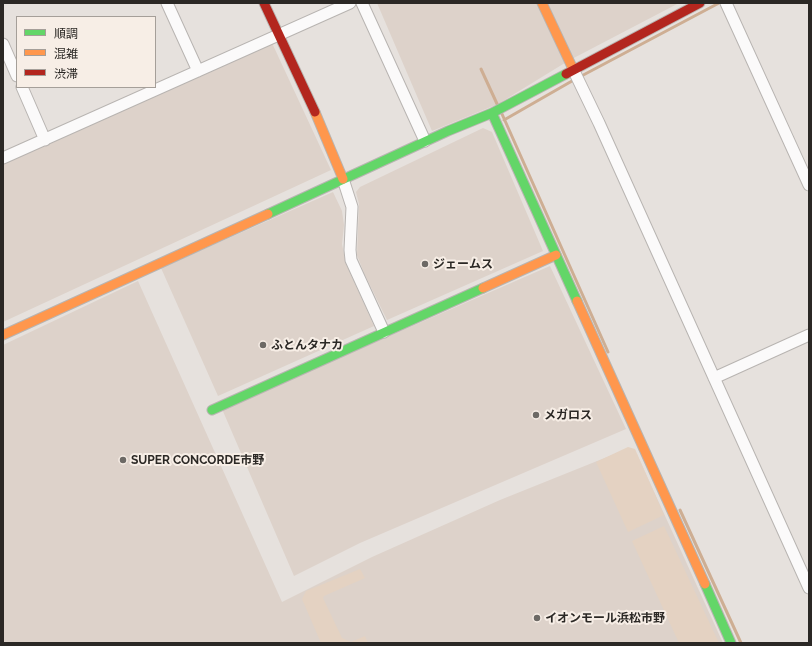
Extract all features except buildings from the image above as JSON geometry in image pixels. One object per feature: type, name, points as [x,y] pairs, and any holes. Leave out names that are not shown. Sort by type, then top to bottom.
[{"type":"street","points":[[167,3],[198,71]]},
{"type":"street","points":[[264,3],[277,35],[324,131],[343,179],[352,207],[350,250],[352,260],[384,332]]},
{"type":"street","points":[[3,158],[350,3]]},
{"type":"street","points":[[362,3],[425,141]]},
{"type":"street","points":[[542,3],[599,123],[809,588]]},
{"type":"street","points":[[3,335],[425,141],[492,113],[700,3]]},
{"type":"street","points":[[726,3],[809,185]]},
{"type":"street","points":[[3,44],[16,74]]},
{"type":"street","points":[[22,88],[45,140]]},
{"type":"street","points":[[492,113],[731,643]]},
{"type":"street","points":[[477,118],[487,118],[497,125]]},
{"type":"street","points":[[212,410],[556,255]]},
{"type":"street","points":[[714,378],[809,335]]},
{"type":"shaded area","points":[[377,3],[679,3],[568,61],[498,104],[432,131]]},
{"type":"shaded area","points":[[272,43],[331,170],[3,322],[3,163]]},
{"type":"shaded area","points":[[483,128],[492,132],[543,251],[387,320],[357,255],[359,204],[356,192],[360,187]]},
{"type":"shaded area","points":[[333,192],[342,211],[344,225],[342,244],[346,264],[374,326],[218,396],[161,268]]},
{"type":"shaded area","points":[[550,266],[626,429],[360,543],[294,576],[222,409]]},
{"type":"shaded area","points":[[138,281],[282,602],[372,557],[500,500],[627,449],[635,450],[723,643],[3,643],[3,345]]},
{"type":"shaded area","points":[[628,447],[635,449],[664,515],[628,532],[596,462]]},
{"type":"shaded area","points":[[664,526],[719,643],[679,643],[632,541]]},
{"type":"shaded area","points":[[360,569],[365,578],[324,596],[323,598],[342,638],[351,642],[365,636],[368,643],[321,643],[302,599],[306,591]]},
{"type":"waterway","points":[[504,120],[572,81],[719,3]]},
{"type":"waterway","points":[[481,69],[498,106]]},
{"type":"waterway","points":[[502,114],[608,352]]},
{"type":"waterway","points":[[680,510],[741,643]]},
{"type":"traffic: fast","points":[[268,214],[448,131],[492,113],[566,74]]},
{"type":"traffic: fast","points":[[492,113],[577,301]]},
{"type":"traffic: fast","points":[[212,410],[483,288]]},
{"type":"traffic: fast","points":[[705,584],[731,643]]},
{"type":"traffic: slow","points":[[542,3],[573,69]]},
{"type":"traffic: slow","points":[[315,112],[343,179]]},
{"type":"traffic: slow","points":[[3,335],[268,214]]},
{"type":"traffic: slow","points":[[483,288],[556,255]]},
{"type":"traffic: slow","points":[[577,301],[705,584]]},
{"type":"traffic: jam","points":[[264,3],[315,112]]},
{"type":"traffic: jam","points":[[566,74],[700,3]]},
{"type":"place","name":"ジェームス","points":[[425,264]]},
{"type":"place","name":"ふとんタナカ","points":[[263,345]]},
{"type":"place","name":"メガロス","points":[[536,415]]},
{"type":"place","name":"SUPER CONCORDE市野","points":[[123,460]]},
{"type":"place","name":"イオンモール浜松市野","points":[[537,618]]}]
